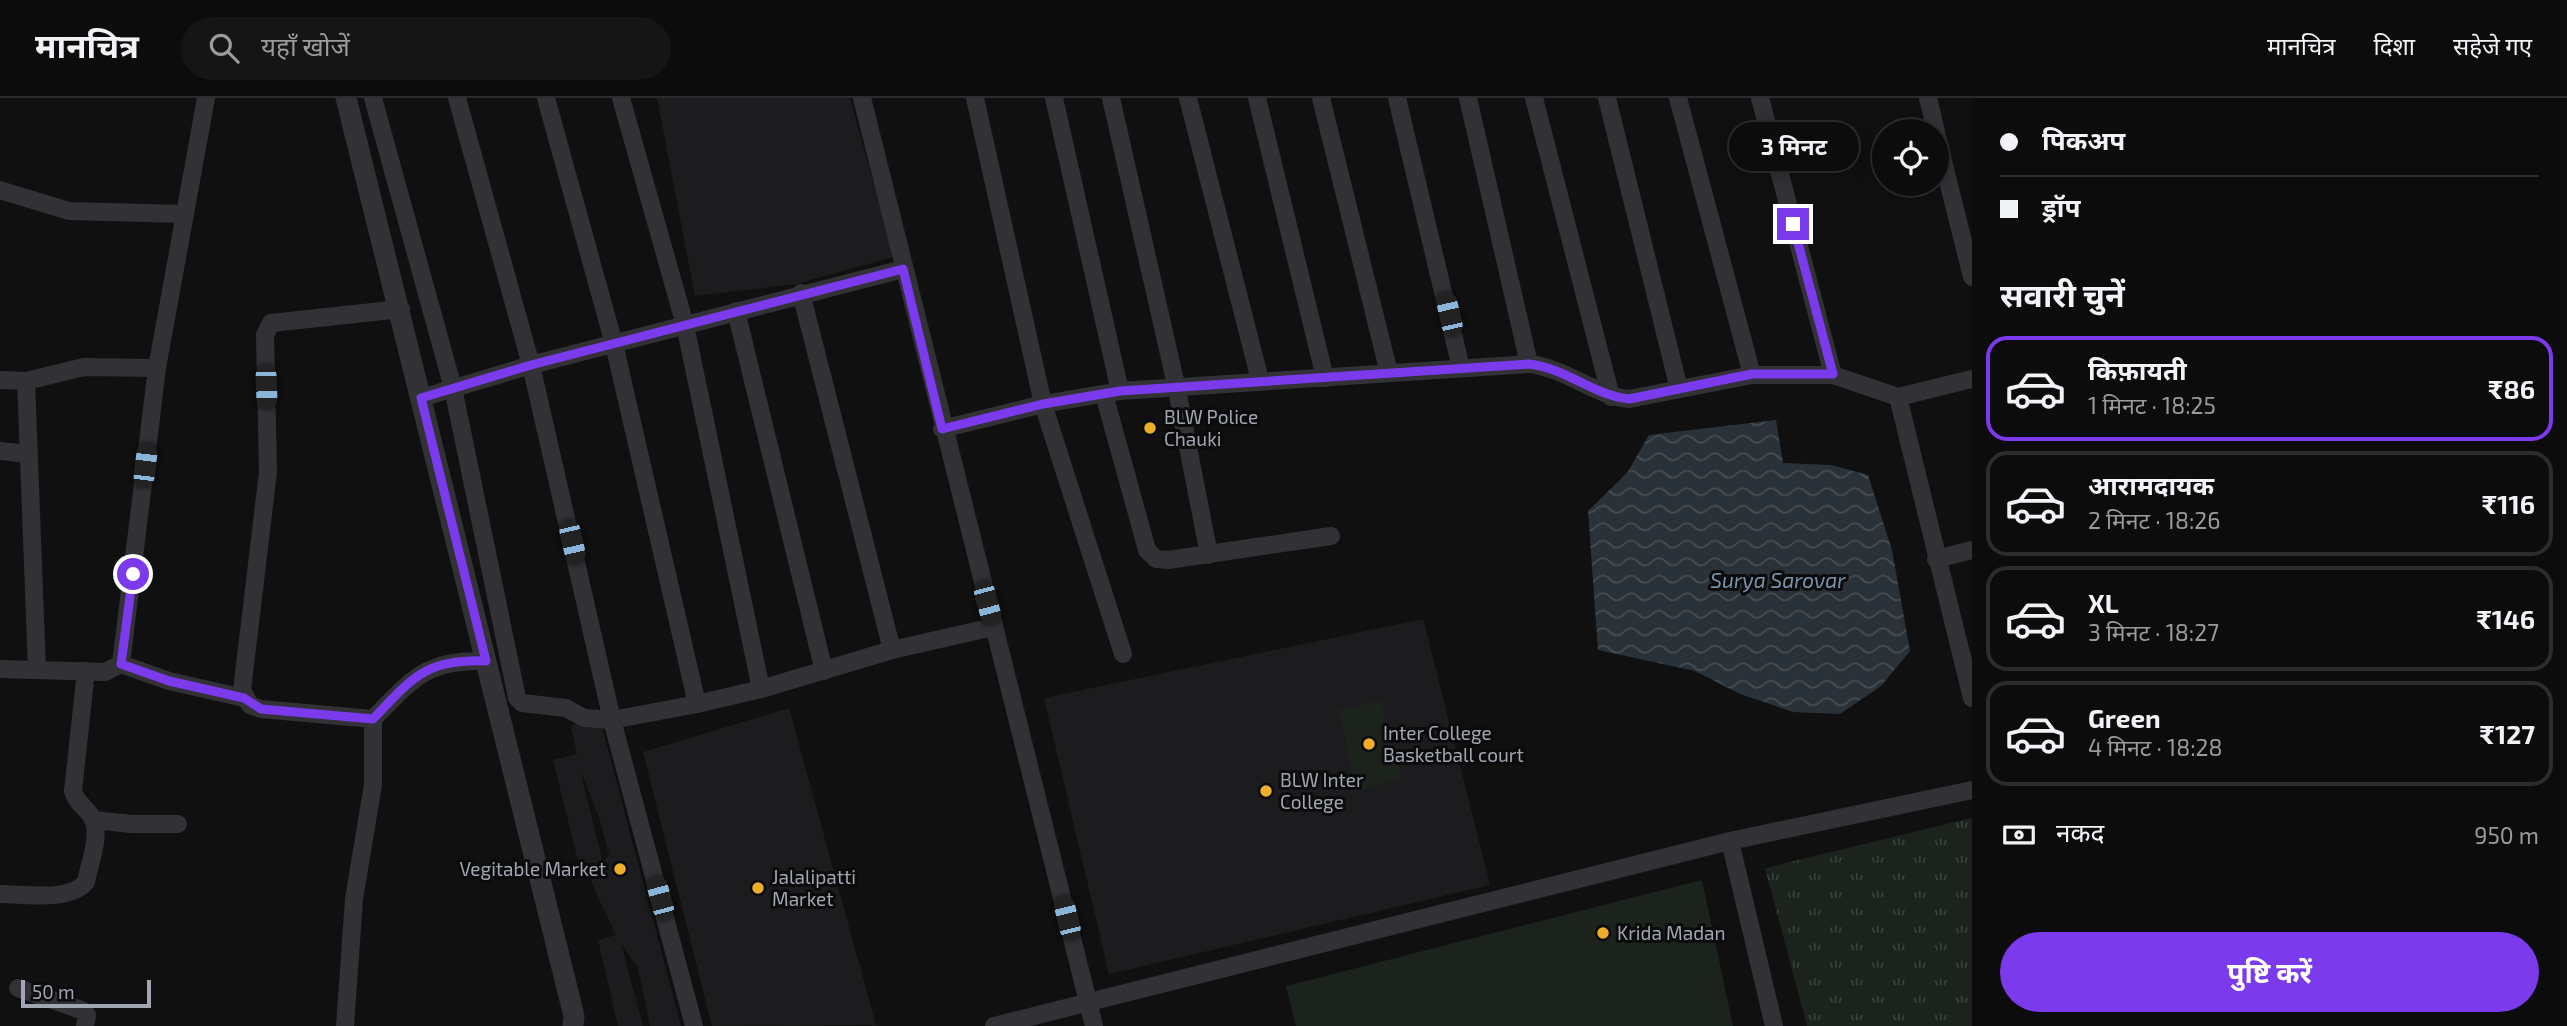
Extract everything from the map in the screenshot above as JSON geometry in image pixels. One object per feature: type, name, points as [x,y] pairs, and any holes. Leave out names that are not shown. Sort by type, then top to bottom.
[{"type":"street","points":[[121,664],[157,368],[206,98]]},
{"type":"street","points":[[346,98],[401,309],[574,1016],[573,1026]]},
{"type":"street","points":[[373,98],[453,388],[517,698],[522,703],[566,708],[584,718],[612,720],[761,689],[892,650],[993,628]]},
{"type":"street","points":[[457,98],[531,365],[612,720],[694,1026]]},
{"type":"street","points":[[546,98],[614,344],[697,704]]},
{"type":"street","points":[[621,98],[685,325],[761,689]]},
{"type":"street","points":[[862,98],[942,429],[1090,1001],[1094,1026]]},
{"type":"street","points":[[975,98],[1043,404],[1123,654]]},
{"type":"street","points":[[1054,98],[1112,393],[1147,550],[1156,559],[1168,560],[1331,537]]},
{"type":"street","points":[[1111,98],[1176,386],[1209,555]]},
{"type":"street","points":[[1188,98],[1261,380]]},
{"type":"street","points":[[1257,98],[1325,378]]},
{"type":"street","points":[[1321,98],[1390,373]]},
{"type":"street","points":[[1397,98],[1461,368]]},
{"type":"street","points":[[1468,98],[1529,364]]},
{"type":"street","points":[[1534,98],[1611,397]]},
{"type":"street","points":[[1607,98],[1679,389]]},
{"type":"street","points":[[1678,98],[1752,374]]},
{"type":"street","points":[[1760,98],[1833,374]]},
{"type":"street","points":[[1928,98],[1933,119]]},
{"type":"street","points":[[1949,185],[1972,278]]},
{"type":"street","points":[[0,190],[69,211],[184,214]]},
{"type":"street","points":[[421,398],[531,365],[801,293],[903,269]]},
{"type":"street","points":[[801,293],[892,650]]},
{"type":"street","points":[[244,698],[242,690],[268,472],[266,327],[281,321],[401,309]]},
{"type":"street","points":[[736,311],[824,671]]},
{"type":"street","points":[[942,429],[1043,404],[1112,393],[1261,380],[1529,364],[1565,373],[1611,397],[1629,399],[1752,374],[1833,374],[1898,397],[1972,379]]},
{"type":"street","points":[[0,380],[26,381],[84,367],[157,368]]},
{"type":"street","points":[[26,381],[37,670]]},
{"type":"street","points":[[1898,397],[1971,693]]},
{"type":"street","points":[[0,451],[29,454]]},
{"type":"street","points":[[1936,559],[1972,550]]},
{"type":"street","points":[[345,1026],[354,899],[373,785],[373,719],[429,667],[455,660],[486,661]]},
{"type":"street","points":[[0,669],[105,672],[121,664],[169,681],[244,698],[261,709],[373,719]]},
{"type":"street","points":[[0,894],[69,893],[80,889],[86,882],[93,845],[93,820],[75,799],[74,791],[86,671]]},
{"type":"street","points":[[994,1026],[1730,841],[1972,790]]},
{"type":"street","points":[[93,820],[132,824],[178,824]]},
{"type":"street","points":[[1730,841],[1774,1026]]},
{"type":"street","points":[[18,988],[84,1010],[87,1015],[85,1026]]},
{"type":"shaded area","points":[[657,98],[850,98],[894,257],[796,284],[695,296]]},
{"type":"shaded area","name":"BLW Inter College","points":[[1423,619],[1490,885],[1109,974],[1044,698]]},
{"type":"shaded area","name":"Vegitable Market","points":[[597,708],[681,1026],[650,1026],[638,968],[621,943],[643,1026],[618,1026],[598,940],[616,935],[591,882],[603,864],[580,869],[553,760],[577,754],[571,727]],"holes":[[[580,769],[600,820],[609,855],[603,863]]]},
{"type":"shaded area","name":"Jalalipatti Market","points":[[789,708],[876,1025],[712,1026],[643,752]]},
{"type":"green space","name":"Inter College Basketball court","points":[[1381,700],[1401,779],[1356,791],[1339,710]]},
{"type":"green space","points":[[1972,818],[1972,1026],[1807,1026],[1765,868]]},
{"type":"green space","name":"Krida Madan","points":[[1702,880],[1733,1026],[1296,1026],[1286,986]]},
{"type":"water","name":"Surya Sarovar","points":[[1776,420],[1783,463],[1831,465],[1868,475],[1892,550],[1910,651],[1881,686],[1840,714],[1793,712],[1740,694],[1695,671],[1598,650],[1588,511],[1627,473],[1649,435]]},
{"type":"place","name":"BLW Police Chauki","points":[[1150,428]]},
{"type":"place","name":"Inter College Basketball court","points":[[1369,744]]},
{"type":"place","name":"BLW Inter College","points":[[1266,791]]},
{"type":"place","name":"Vegitable Market","points":[[620,869]]},
{"type":"place","name":"Jalalipatti Market","points":[[758,888]]},
{"type":"place","name":"Krida Madan","points":[[1603,933]]},
{"type":"route","points":[[133,574],[121,664],[169,681],[244,698],[250,705],[261,709],[373,719],[429,667],[455,660],[486,661],[421,398],[531,365],[801,293],[903,269],[942,429],[1043,404],[1120,391],[1261,380],[1529,364],[1549,366],[1611,397],[1629,399],[1752,374],[1833,374],[1793,224]]}]
